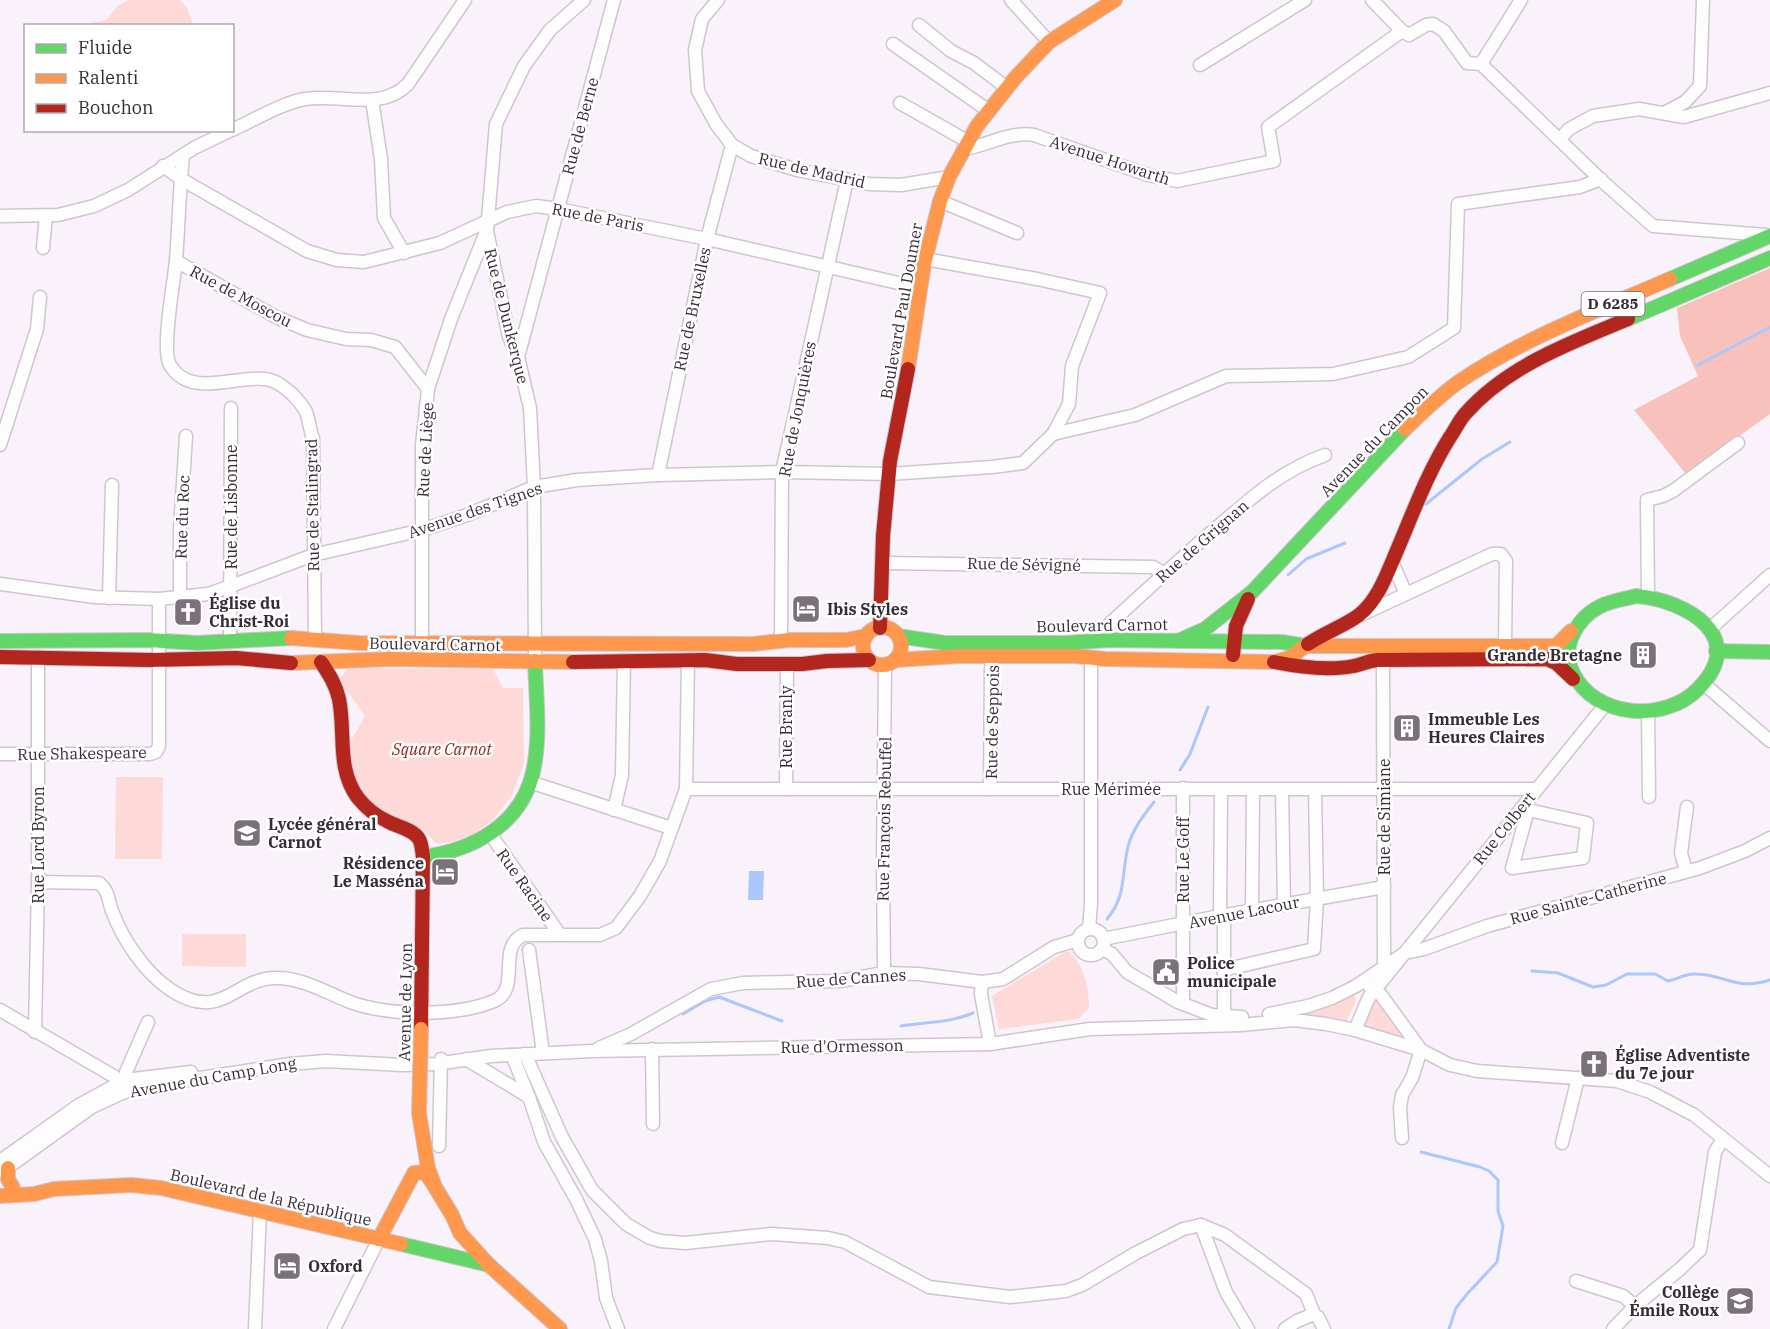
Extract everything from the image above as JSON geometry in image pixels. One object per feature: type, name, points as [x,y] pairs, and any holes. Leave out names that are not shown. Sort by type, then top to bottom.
[{"type":"main road","name":"Boulevard Paul Doumer","points":[[880,628],[889,474],[914,340],[925,259],[940,201],[965,145],[1007,88],[1049,42],[1111,1]]},
{"type":"main road","name":"Avenue du Campon","points":[[1178,641],[1205,629],[1252,592],[1400,433],[1439,397],[1461,381],[1562,326],[1770,236]]},
{"type":"main road","name":"D 6285","points":[[1306,646],[1322,634],[1359,615],[1379,590],[1424,481],[1441,449],[1463,417],[1499,382],[1525,365],[1566,345],[1770,258]]},
{"type":"main road","name":"Avenue du Campon","points":[[1234,662],[1233,643],[1239,613],[1252,592]]},
{"type":"main road","points":[[1648,596],[1673,603],[1687,610],[1710,629],[1716,651],[1713,670],[1697,692],[1668,708],[1648,711],[1626,710],[1605,705],[1592,699],[1575,681],[1569,660],[1571,631],[1578,621],[1602,604],[1616,599],[1648,596]]},
{"type":"main road","points":[[880,628],[890,629],[898,636],[900,651],[890,662],[879,665],[869,660],[864,650],[866,636],[880,628]]},
{"type":"main road","name":"Boulevard Carnot","points":[[898,636],[945,643],[1178,641],[1282,642],[1306,646],[1556,646],[1571,631]]},
{"type":"main road","name":"Boulevard Carnot","points":[[0,641],[160,640],[196,643],[315,639],[359,643],[753,644],[846,640],[866,636]]},
{"type":"main road","name":"Boulevard Carnot","points":[[1274,662],[1293,656],[1306,646]]},
{"type":"main road","points":[[1716,651],[1770,652]]},
{"type":"main road","name":"Boulevard Carnot","points":[[890,662],[993,656],[1274,662],[1298,666],[1350,666],[1383,659],[1547,659],[1556,663],[1575,681]]},
{"type":"main road","name":"Boulevard Carnot","points":[[0,657],[160,660],[236,658],[267,662],[390,659],[555,662],[688,660],[736,664],[869,660]]},
{"type":"main road","points":[[321,662],[331,678],[340,703],[341,754],[350,785],[361,802],[381,819],[417,835],[423,856],[442,855],[456,851],[491,835],[513,813],[530,782],[534,761],[537,693],[535,661]]},
{"type":"main road","points":[[537,693],[542,676],[555,662]]},
{"type":"main road","name":"Avenue de Lyon","points":[[419,1147],[418,1113],[423,1012],[423,856]]},
{"type":"main road","points":[[419,1147],[415,1158],[420,1172],[462,1235],[489,1264],[560,1329]]},
{"type":"main road","points":[[419,1147],[449,1216]]},
{"type":"main road","points":[[3,1168],[8,1179],[7,1188]]},
{"type":"main road","points":[[380,1239],[414,1173],[425,1172],[435,1187]]},
{"type":"main road","name":"Boulevard de la République","points":[[0,1196],[34,1194],[43,1190],[131,1185],[161,1188],[489,1264]]},
{"type":"main road","name":"Boulevard de la République","points":[[7,1188],[35,1187],[43,1190]]},
{"type":"main road","points":[[448,1256],[461,1250],[462,1235]]},
{"type":"street","points":[[234,129],[305,99],[319,97],[372,100],[399,93],[408,84],[465,0]]},
{"type":"street","name":"Rue de Dunkerque","points":[[535,661],[534,487],[530,408],[518,357],[509,337],[488,225],[496,124],[524,66],[550,30],[584,0]]},
{"type":"street","name":"Rue de Berne","points":[[518,357],[615,0]]},
{"type":"street","name":"Rue de Madrid","points":[[718,0],[702,19],[695,50],[698,91],[716,124],[732,146],[751,156],[797,170],[847,180],[889,186],[949,177]]},
{"type":"street","points":[[1011,0],[1049,42]]},
{"type":"street","points":[[1200,65],[1305,0]]},
{"type":"street","points":[[1372,0],[1402,31],[1409,35],[1433,24],[1444,31],[1467,63],[1481,64],[1653,226],[1770,236]]},
{"type":"street","points":[[1481,64],[1521,0]]},
{"type":"street","points":[[1664,113],[1685,102],[1700,86],[1703,0]]},
{"type":"street","points":[[919,25],[951,51],[974,63],[1007,88]]},
{"type":"street","name":"Avenue Howarth","points":[[965,145],[984,145],[1014,134],[1034,135],[1148,175],[1177,181],[1274,161],[1268,127],[1402,31]]},
{"type":"street","points":[[894,44],[988,111]]},
{"type":"street","points":[[1560,139],[1569,129],[1593,116],[1639,108],[1684,117],[1770,93]]},
{"type":"street","points":[[372,100],[381,159],[384,218],[404,253]]},
{"type":"street","points":[[900,103],[965,145]]},
{"type":"street","points":[[0,216],[46,216],[94,206],[128,190],[183,154],[228,132]]},
{"type":"street","name":"Rue de Bruxelles","points":[[657,475],[707,239],[732,146]]},
{"type":"street","points":[[181,179],[183,154]]},
{"type":"street","points":[[163,166],[181,179]]},
{"type":"street","name":"Rue de Paris","points":[[181,179],[307,251],[337,260],[364,262],[404,253],[440,243],[488,225],[507,212],[536,206],[707,239],[920,288]]},
{"type":"street","name":"Rue de Stalingrad","points":[[181,179],[176,261],[167,340],[170,364],[179,375],[191,382],[220,383],[265,379],[282,385],[297,398],[306,412],[313,439],[315,639]]},
{"type":"street","points":[[1053,434],[1135,415],[1226,376],[1333,374],[1408,357],[1454,328],[1458,204],[1580,187],[1601,179]]},
{"type":"street","name":"Rue de Jonquières","points":[[781,641],[783,472],[847,180]]},
{"type":"street","points":[[940,201],[1017,233]]},
{"type":"street","points":[[43,248],[46,216]]},
{"type":"street","name":"Rue de Liège","points":[[422,643],[422,445],[428,389],[451,319],[488,225]]},
{"type":"street","points":[[1724,233],[1736,239],[1736,250]]},
{"type":"street","points":[[925,259],[1100,293],[1072,366],[1069,404],[1053,434]]},
{"type":"street","name":"Rue de Moscou","points":[[176,261],[276,317],[307,330],[346,339],[371,340],[395,347],[428,389]]},
{"type":"street","points":[[0,445],[34,339],[40,297]]},
{"type":"street","name":"Rue de Lisbonne","points":[[231,408],[231,642]]},
{"type":"street","name":"Avenue des Tignes","points":[[0,584],[108,598],[180,598],[208,594],[313,555],[422,530],[467,515],[534,487],[577,480],[657,475],[783,472],[889,474],[992,467],[1023,463],[1053,434]]},
{"type":"street","name":"Rue du Roc","points":[[180,598],[180,529],[186,436]]},
{"type":"street","points":[[1648,596],[1647,500],[1673,491],[1738,443]]},
{"type":"street","name":"Rue de Grignan","points":[[1090,642],[1164,573],[1265,486],[1302,464],[1325,455]]},
{"type":"street","points":[[108,598],[112,485]]},
{"type":"street","points":[[1359,615],[1492,554],[1501,554],[1506,561],[1505,646]]},
{"type":"street","name":"Rue de Sévigné","points":[[883,562],[1153,567],[1164,573]]},
{"type":"street","points":[[1392,562],[1406,594]]},
{"type":"street","points":[[1710,629],[1770,575]]},
{"type":"street","name":"Rue Shakespeare","points":[[0,754],[150,754],[156,752],[159,746],[159,599]]},
{"type":"street","name":"Rue de Seppois","points":[[990,789],[993,656]]},
{"type":"street","name":"Rue Lord Byron","points":[[35,1032],[38,657]]},
{"type":"street","points":[[1089,929],[1091,903],[1091,658]]},
{"type":"street","name":"Rue de Simiane","points":[[1383,659],[1386,970]]},
{"type":"street","points":[[614,810],[622,775],[624,660]]},
{"type":"street","points":[[38,882],[99,883],[106,888],[112,911],[125,937],[146,968],[170,990],[190,1001],[212,1002],[230,996],[257,981],[276,977],[296,980],[353,1003],[387,1010],[423,1012],[468,1008],[495,1001],[503,995],[508,984],[510,949],[514,942],[523,935],[600,935],[616,928],[640,896],[660,861],[686,789],[688,660]]},
{"type":"street","name":"Rue François Rebuffel","points":[[884,973],[884,789],[890,662]]},
{"type":"street","name":"Rue Branly","points":[[786,789],[787,664]]},
{"type":"street","points":[[1704,684],[1770,741]]},
{"type":"street","name":"Rue Colbert","points":[[1355,1030],[1369,997],[1386,970],[1405,952],[1526,808],[1536,789],[1605,705]]},
{"type":"street","points":[[1648,711],[1649,797]]},
{"type":"street","points":[[530,782],[671,828]]},
{"type":"street","name":"Rue Mérimée","points":[[686,789],[1536,789]]},
{"type":"street","name":"Rue Le Goff","points":[[1183,789],[1183,1003]]},
{"type":"street","points":[[1223,970],[1314,950],[1317,899],[1315,789]]},
{"type":"street","points":[[1221,790],[1220,916],[1224,924],[1224,1016]]},
{"type":"street","points":[[1252,910],[1253,790]]},
{"type":"street","points":[[1282,790],[1284,905]]},
{"type":"street","points":[[1686,871],[1681,853],[1687,807]]},
{"type":"street","points":[[1526,808],[1587,823],[1582,858],[1512,868],[1526,808]]},
{"type":"street","name":"Rue Racine","points":[[491,835],[560,935]]},
{"type":"street","name":"Rue Sainte-Catherine","points":[[1405,952],[1424,949],[1487,926],[1686,871],[1745,851],[1770,838]]},
{"type":"street","name":"Avenue Lacour","points":[[1102,944],[1220,916],[1384,886]]},
{"type":"street","points":[[1102,944],[1097,954],[1086,954],[1078,947],[1078,940],[1082,933],[1089,929],[1096,931],[1102,944],[1127,972],[1183,1003],[1212,1015],[1270,1014],[1300,1008],[1332,998],[1363,982],[1374,989],[1411,1034],[1421,1050],[1412,1078],[1402,1095],[1400,1108],[1402,1138]]},
{"type":"street","name":"Rue de Cannes","points":[[592,1051],[631,1034],[711,988],[743,983],[840,981],[884,973],[918,974],[982,982],[1002,979],[1054,947],[1078,940]]},
{"type":"street","points":[[529,950],[543,1053]]},
{"type":"street","name":"Rue Colbert","points":[[1363,982],[1386,970]]},
{"type":"street","points":[[982,982],[981,994],[990,1044]]},
{"type":"street","points":[[1196,1008],[1197,1015],[1192,1025],[1241,1025],[1294,1020],[1326,1024],[1355,1030],[1421,1050],[1450,1065],[1477,1071],[1617,1081],[1650,1092],[1694,1115],[1769,1174]]},
{"type":"street","points":[[0,1010],[115,1077],[123,1087]]},
{"type":"street","points":[[123,1087],[126,1072],[148,1022]]},
{"type":"street","name":"Rue d'Ormesson","points":[[592,1051],[990,1044],[1090,1029],[1192,1025]]},
{"type":"street","points":[[631,1034],[635,1050]]},
{"type":"street","points":[[652,1049],[654,1124]]},
{"type":"street","name":"Avenue du Camp Long","points":[[3,1168],[123,1087],[300,1062],[444,1061],[592,1051]]},
{"type":"street","points":[[525,1054],[562,1137],[592,1190],[626,1224],[640,1234],[661,1241],[685,1243],[772,1234],[828,1238],[845,1242],[929,1287],[1010,1297],[1066,1291],[1082,1285],[1136,1253],[1183,1229],[1201,1225],[1225,1235],[1306,1294],[1323,1329]]},
{"type":"street","points":[[512,1055],[544,1142],[576,1200],[594,1239],[601,1261],[606,1298],[618,1329]]},
{"type":"street","points":[[466,1059],[529,1097],[543,1094]]},
{"type":"street","points":[[439,1146],[444,1061]]},
{"type":"street","points":[[1562,1143],[1578,1078]]},
{"type":"street","points":[[1613,1329],[1635,1306],[1700,1250],[1715,1152],[1723,1139]]},
{"type":"street","points":[[255,1329],[260,1211]]},
{"type":"street","points":[[1201,1225],[1226,1292],[1248,1329]]},
{"type":"street","points":[[334,1329],[380,1239]]},
{"type":"street","points":[[1576,1281],[1623,1296],[1635,1306]]},
{"type":"street","points":[[1285,1329],[1297,1320],[1314,1314]]},
{"type":"green space","points":[[128,0],[180,0],[187,8],[193,23],[87,24],[106,20],[117,7]]},
{"type":"green space","name":"Square Carnot","points":[[348,668],[493,669],[503,688],[523,688],[524,763],[512,795],[493,820],[472,835],[437,844],[421,828],[392,816],[373,803],[359,789],[351,763],[350,742],[365,716],[339,680]]},
{"type":"green space","points":[[116,777],[163,777],[162,859],[115,859]]},
{"type":"green space","points":[[182,934],[246,934],[246,967],[182,966]]},
{"type":"green space","points":[[1065,952],[1070,952],[1075,958],[1087,984],[1089,1007],[1079,1019],[999,1029],[992,996]]},
{"type":"green space","points":[[1354,994],[1356,1001],[1346,1023],[1313,1016],[1293,1015]]},
{"type":"green space","points":[[1374,999],[1405,1035],[1403,1039],[1363,1025]]},
{"type":"shaded area","points":[[1770,268],[1770,414],[1686,474],[1634,410],[1698,376],[1680,336],[1677,308]]},
{"type":"water","points":[[749,871],[764,871],[763,900],[748,900]]},
{"type":"waterway","points":[[1698,365],[1770,327]]},
{"type":"waterway","points":[[1426,504],[1482,459],[1510,442]]},
{"type":"waterway","points":[[1288,575],[1306,559],[1345,543]]},
{"type":"waterway","points":[[1180,770],[1190,754],[1208,707]]},
{"type":"waterway","points":[[1107,919],[1121,893],[1132,835],[1154,802]]},
{"type":"waterway","points":[[1532,971],[1558,973],[1593,987],[1606,985],[1627,974],[1655,974],[1668,981],[1692,974],[1749,984],[1770,980]]},
{"type":"waterway","points":[[683,1014],[705,1001],[719,997],[782,1021]]},
{"type":"waterway","points":[[901,1026],[947,1020],[973,1013]]},
{"type":"waterway","points":[[1421,1152],[1480,1167],[1489,1171],[1498,1180],[1498,1211],[1503,1226],[1497,1262],[1456,1308],[1449,1329]]},
{"type":"traffic: fast","points":[[1670,279],[1770,236]]},
{"type":"traffic: fast","points":[[1628,319],[1770,258]]},
{"type":"traffic: fast","points":[[1178,641],[1205,629],[1252,592],[1405,429]]},
{"type":"traffic: fast","points":[[1636,596],[1655,599],[1691,613],[1705,624],[1714,638],[1717,653],[1712,670],[1698,689],[1684,700],[1649,711],[1631,711],[1613,707],[1597,699],[1583,688],[1573,673],[1569,659],[1573,634],[1588,614],[1605,604],[1636,596]]},
{"type":"traffic: fast","points":[[898,636],[945,643],[1065,643],[1110,640],[1282,642],[1306,646]]},
{"type":"traffic: fast","points":[[0,641],[148,640],[197,643],[291,638]]},
{"type":"traffic: fast","points":[[1716,651],[1770,652]]},
{"type":"traffic: fast","points":[[423,857],[442,854],[477,841],[492,832],[518,807],[527,791],[533,772],[537,745],[535,661]]},
{"type":"traffic: fast","points":[[401,1244],[489,1265]]},
{"type":"traffic: slow","points":[[908,369],[924,264],[940,201],[949,177],[977,126],[1015,78],[1049,42],[1115,0]]},
{"type":"traffic: slow","points":[[1405,429],[1460,381],[1510,351],[1670,279]]},
{"type":"traffic: slow","points":[[882,627],[895,633],[901,646],[895,659],[882,665],[869,659],[863,646],[869,633],[882,627]]},
{"type":"traffic: slow","points":[[1306,646],[1556,646],[1571,631]]},
{"type":"traffic: slow","points":[[291,638],[359,643],[753,644],[789,640],[846,640],[866,636]]},
{"type":"traffic: slow","points":[[896,660],[959,656],[1075,656],[1105,659],[1274,662],[1289,658],[1308,644]]},
{"type":"traffic: slow","points":[[291,663],[390,659],[573,662]]},
{"type":"traffic: slow","points":[[419,1113],[421,1029]]},
{"type":"traffic: slow","points":[[419,1113],[428,1168],[435,1187],[460,1233],[489,1265],[560,1329]]},
{"type":"traffic: slow","points":[[8,1168],[8,1179],[13,1188]]},
{"type":"traffic: slow","points":[[379,1239],[414,1173],[425,1172],[434,1185]]},
{"type":"traffic: slow","points":[[0,1196],[34,1194],[54,1189],[131,1185],[161,1188],[401,1244]]},
{"type":"traffic: jam","points":[[1308,644],[1354,619],[1372,601],[1387,575],[1435,464],[1465,414],[1500,382],[1520,369],[1562,347],[1628,319]]},
{"type":"traffic: jam","points":[[880,628],[883,536],[890,461],[908,369]]},
{"type":"traffic: jam","points":[[1233,655],[1236,626],[1248,599]]},
{"type":"traffic: jam","points":[[0,657],[149,660],[236,658],[291,663]]},
{"type":"traffic: jam","points":[[1274,662],[1304,667],[1334,668],[1377,660],[1547,659],[1556,663],[1573,679]]},
{"type":"traffic: jam","points":[[573,662],[705,660],[737,664],[802,664],[869,660]]},
{"type":"traffic: jam","points":[[321,662],[334,684],[339,699],[344,763],[351,787],[371,811],[413,833],[421,843],[423,857],[421,1029]]},
{"type":"place","name":"Ibis Styles","points":[[806,609]]},
{"type":"place","name":"Église du Christ-Roi","points":[[188,612]]},
{"type":"place","name":"Grande Bretagne","points":[[1643,655]]},
{"type":"place","name":"Immeuble Les Heures Claires","points":[[1407,728]]},
{"type":"place","name":"Lycée général Carnot","points":[[247,833]]},
{"type":"place","name":"Résidence Le Masséna","points":[[445,872]]},
{"type":"place","name":"Police municipale","points":[[1166,972]]},
{"type":"place","name":"Église Adventiste du 7e jour","points":[[1594,1064]]},
{"type":"place","name":"Oxford","points":[[287,1266]]},
{"type":"place","name":"Collège Émile Roux","points":[[1740,1301]]}]
